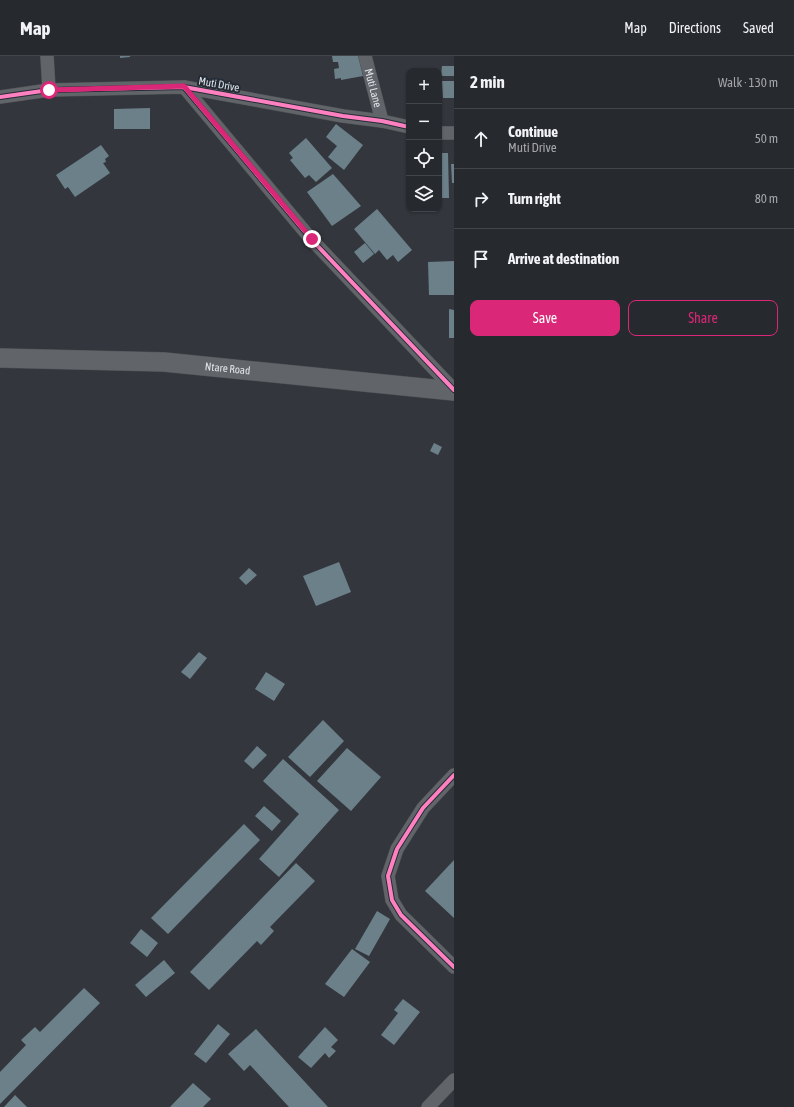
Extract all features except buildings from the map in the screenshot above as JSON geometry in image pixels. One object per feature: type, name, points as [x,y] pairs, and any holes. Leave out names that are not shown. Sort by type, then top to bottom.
[{"type":"main road","name":"Ntare Road","points":[[0,358],[164,362],[454,390]]},
{"type":"street","points":[[47,56],[49,90]]},
{"type":"street","name":"Muti Lane","points":[[366,56],[382,120]]},
{"type":"street","points":[[184,86],[312,239],[454,390]]},
{"type":"street","name":"Muti Drive","points":[[0,97],[49,90],[184,86],[343,116],[382,120],[406,126]]},
{"type":"street","points":[[442,133],[454,133]]},
{"type":"street","points":[[454,775],[423,808],[397,849],[388,876],[392,900],[401,915],[454,967]]},
{"type":"street","points":[[428,1107],[454,1080]]},
{"type":"cycle path","points":[[184,87],[311,239],[454,390]]},
{"type":"cycle path","points":[[0,97],[49,90],[184,87],[406,126]]},
{"type":"cycle path","points":[[454,775],[423,808],[397,849],[388,876],[392,900],[401,915],[454,967]]},
{"type":"route","points":[[49,90],[184,86],[312,239]]}]
